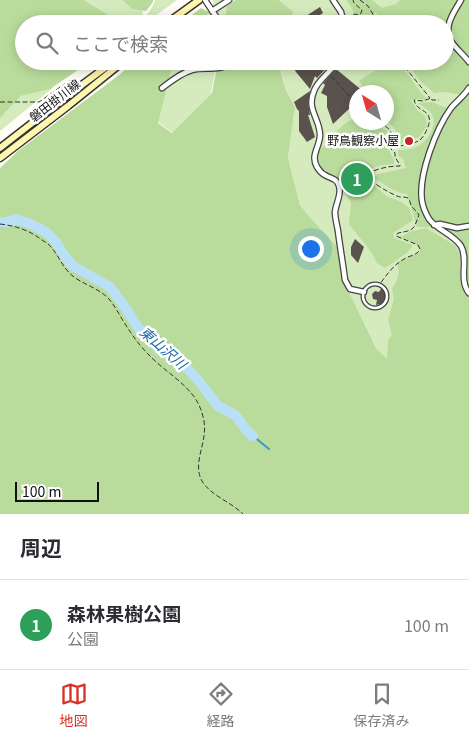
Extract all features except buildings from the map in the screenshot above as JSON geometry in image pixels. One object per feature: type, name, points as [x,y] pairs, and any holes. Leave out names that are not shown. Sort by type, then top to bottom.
[{"type":"main road","points":[[179,15],[200,0]]},
{"type":"main road","points":[[182,15],[200,0]]},
{"type":"main road","name":"磐田掛川線","points":[[0,148],[102,70]]},
{"type":"main road","name":"磐田掛川線","points":[[0,159],[113,70]]},
{"type":"main road","points":[[0,143],[35,116],[63,99]]},
{"type":"street","points":[[205,0],[215,15]]},
{"type":"street","points":[[212,11],[229,0]]},
{"type":"street","points":[[333,0],[342,15]]},
{"type":"street","points":[[452,15],[462,0]]},
{"type":"street","points":[[454,44],[469,62]]},
{"type":"street","points":[[162,88],[191,70]]},
{"type":"street","points":[[331,70],[320,81],[313,92],[311,104],[320,132],[320,141],[314,154],[314,159],[323,175],[335,178],[339,183],[340,190],[335,212],[345,280],[350,289],[364,292]]},
{"type":"street","points":[[469,88],[465,95],[452,107],[440,127],[427,156],[422,201],[429,218],[434,224],[454,238],[462,247],[465,288],[469,293]]},
{"type":"street","points":[[434,224],[456,228],[469,226]]},
{"type":"lane","points":[[370,285],[379,285],[383,287],[387,295],[381,306],[372,307],[365,301],[364,292],[370,285]]},
{"type":"path","points":[[353,0],[362,10],[359,15]]},
{"type":"path","points":[[360,0],[368,6],[374,15]]},
{"type":"path","points":[[408,70],[432,100],[438,100]]},
{"type":"path","points":[[328,74],[349,96]]},
{"type":"path","points":[[0,102],[39,102],[73,78]]},
{"type":"path","points":[[390,146],[396,147],[422,138],[429,126],[430,120],[419,109],[414,100],[423,101],[431,98]]},
{"type":"path","points":[[379,285],[398,263],[420,252],[418,245],[396,236],[398,233],[412,230],[419,215],[409,199],[381,188],[377,183],[366,178],[370,172],[391,166],[400,166],[395,157],[395,152],[390,148],[391,130]]},
{"type":"path","points":[[0,224],[20,228],[35,234],[51,246],[60,262],[74,277],[110,299],[133,336],[150,356],[186,389],[196,401],[204,421],[205,435],[198,472],[202,482],[208,489],[243,514]]},
{"type":"green space","points":[[0,0],[84,0],[108,15],[15,15],[15,70],[78,70],[50,89],[21,96],[0,118]]},
{"type":"green space","points":[[84,0],[122,0],[132,9],[142,10],[143,15],[108,15]]},
{"type":"green space","points":[[122,0],[153,0],[153,2],[146,11],[132,9]]},
{"type":"green space","points":[[155,0],[177,0],[156,15],[147,15]]},
{"type":"green space","points":[[213,0],[231,0],[226,3],[226,15],[205,15],[213,5]]},
{"type":"green space","points":[[235,0],[279,0],[293,12],[292,15],[226,15],[227,6]]},
{"type":"green space","points":[[279,0],[461,0],[469,62],[469,86],[460,245],[469,291],[469,330],[413,370],[399,372],[376,348],[350,294],[336,245],[300,205],[288,158],[295,107],[285,88],[281,70],[454,70],[454,15],[291,15],[292,12]]},
{"type":"green space","points":[[346,0],[372,0],[382,8],[396,4],[400,0],[469,0],[469,63],[454,46],[454,15],[378,15],[376,12],[373,15],[355,15]]},
{"type":"green space","points":[[201,8],[209,12],[207,15],[192,15]]},
{"type":"green space","points":[[454,49],[469,65],[469,291],[464,280],[460,245],[436,229],[423,211],[426,220],[432,227],[417,227],[407,194],[394,190],[374,178],[378,174],[406,168],[403,159],[398,155],[398,150],[416,147],[427,138],[432,130],[433,117],[428,110],[418,103],[432,102],[447,108],[430,144],[423,167],[444,120],[462,95],[445,92],[434,93],[420,81],[412,70],[454,70]]},
{"type":"green space","points":[[125,70],[172,70],[158,123],[172,133],[212,93],[216,70],[281,70],[285,88],[295,107],[288,158],[300,205],[336,245],[350,294],[376,348],[387,359],[388,340],[392,335],[388,320],[394,299],[392,289],[399,272],[397,263],[420,252],[418,245],[400,237],[412,231],[426,228],[456,246],[460,257],[462,287],[469,298],[469,514],[0,514],[0,168],[18,151]]},
{"type":"green space","points":[[172,70],[215,70],[211,94],[173,133],[158,122]]},
{"type":"green space","points":[[376,70],[405,70],[428,100],[411,100],[418,111],[425,116],[427,126],[419,137],[397,145],[394,128],[394,85],[362,85],[359,81]]},
{"type":"green space","points":[[54,87],[0,131],[0,116],[21,96]]},
{"type":"green space","points":[[349,121],[349,130],[387,131],[388,148],[394,164],[377,166],[363,174],[367,181],[388,197],[402,202],[409,208],[413,220],[393,233],[394,238],[413,245],[408,252],[385,268],[377,263],[372,253],[349,224],[351,204],[346,192],[339,183],[323,175],[314,156],[344,124]]},
{"type":"waterway","name":"東山沢川","points":[[0,222],[16,219],[46,232],[56,242],[73,266],[110,287],[139,329],[157,346],[189,370],[218,406],[235,415],[253,436]]},
{"type":"waterway","points":[[253,436],[269,449]]},
{"type":"place","name":"野鳥観察小屋","points":[[409,141]]},
{"type":"place","name":"森林果樹公園","points":[[357,179]]}]
